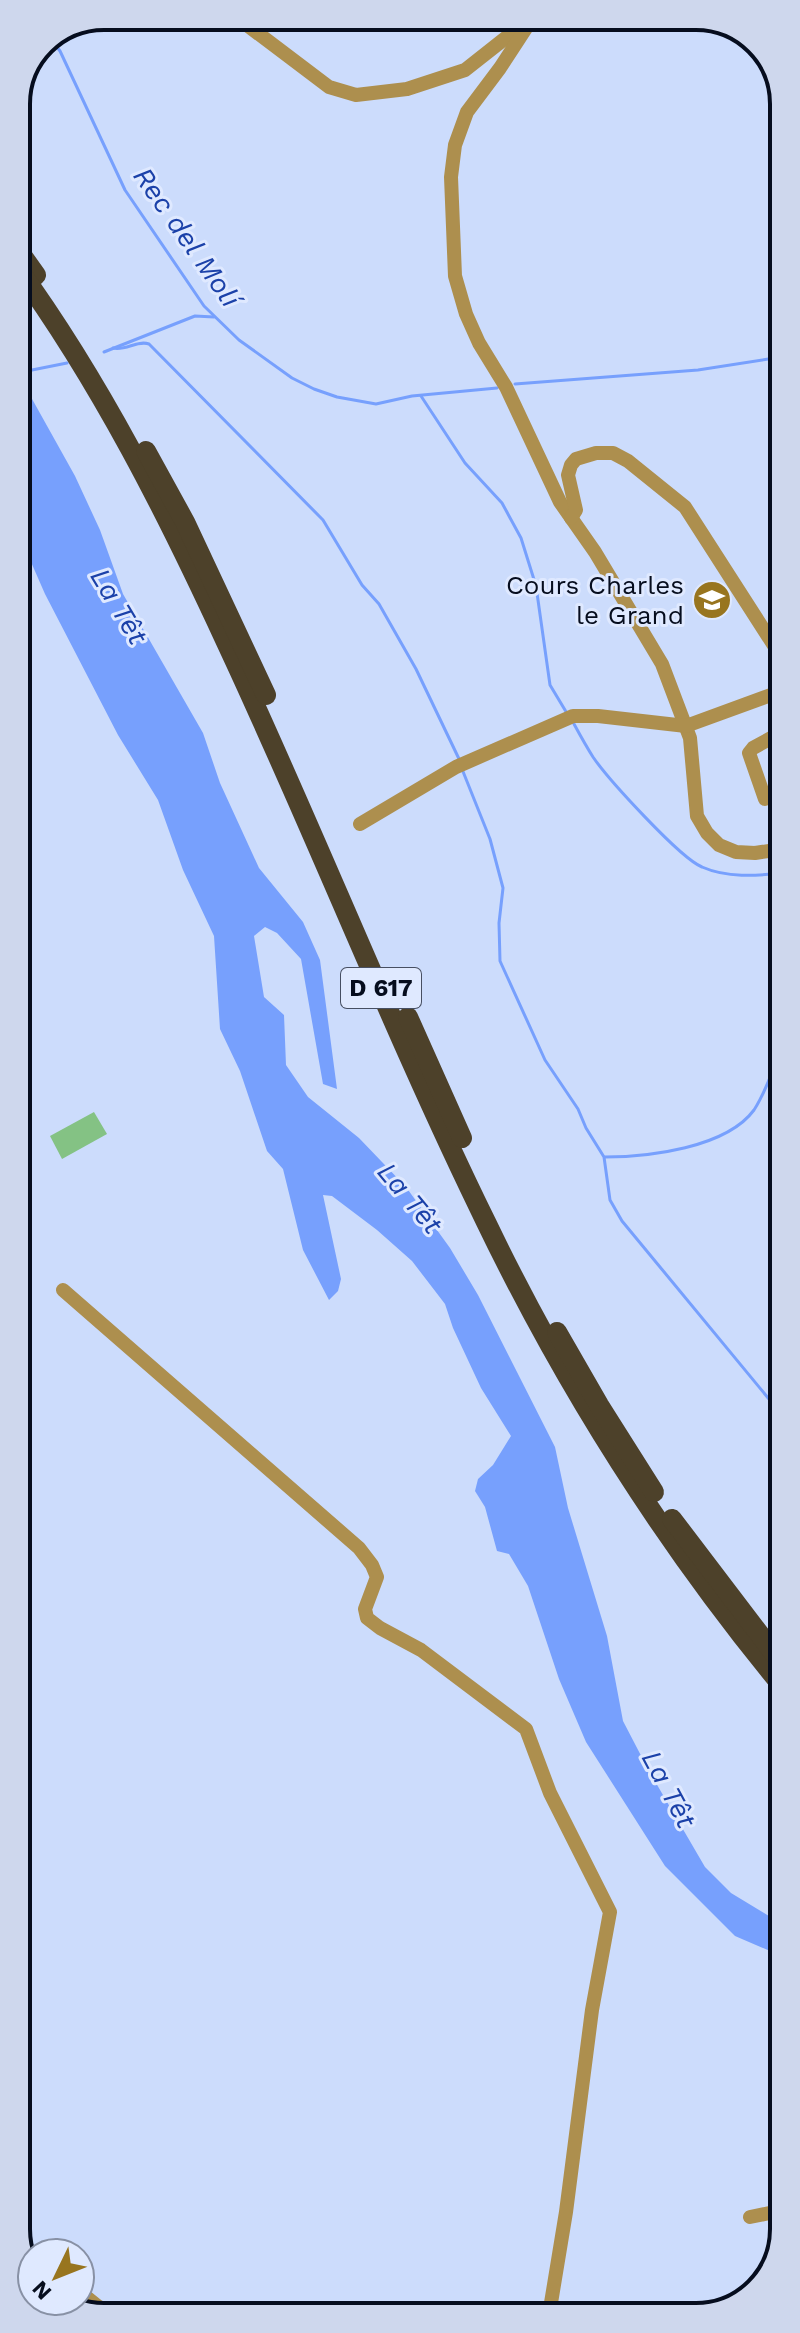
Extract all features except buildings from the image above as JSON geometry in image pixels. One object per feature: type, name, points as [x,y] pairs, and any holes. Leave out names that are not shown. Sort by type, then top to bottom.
[{"type":"highway","name":"D 617","points":[[30,268],[93,361],[185,522],[240,637],[490,1201],[539,1300],[637,1466],[678,1527],[770,1648]]},
{"type":"highway","name":"D 617","points":[[30,285],[85,368],[171,525],[280,758],[443,1130],[548,1345],[658,1524],[733,1627],[770,1671]]},
{"type":"street","points":[[254,30],[329,87],[356,95],[407,89],[465,70],[517,30]]},
{"type":"street","points":[[523,30],[467,112],[455,145],[451,177],[455,276],[466,314],[479,343],[506,387],[560,502],[595,552],[662,664],[686,726],[693,761],[697,816],[719,845],[736,852],[770,851]]},
{"type":"street","points":[[571,518],[576,510],[568,475],[576,459],[596,453],[613,453],[628,461],[685,507],[770,639]]},
{"type":"street","points":[[360,824],[463,764],[570,718],[598,716],[686,726],[770,695]]},
{"type":"street","points":[[765,799],[749,753],[770,739]]},
{"type":"street","points":[[63,1290],[359,1548],[377,1577],[365,1609],[367,1618],[421,1650],[526,1729],[550,1793],[610,1912],[592,2010],[551,2303]]},
{"type":"street","points":[[750,2217],[770,2213]]},
{"type":"green space","points":[[94,1112],[107,1134],[62,1159],[50,1136]]},
{"type":"water","name":"La Têt","points":[[30,395],[75,476],[100,530],[123,594],[203,733],[220,783],[259,868],[303,922],[320,960],[337,1089],[323,1084],[301,959],[277,933],[265,927],[254,936],[264,997],[284,1015],[286,1065],[308,1097],[359,1138],[406,1187],[450,1248],[478,1295],[555,1447],[568,1508],[607,1636],[623,1721],[705,1867],[731,1893],[770,1917],[770,1951],[735,1936],[665,1866],[586,1742],[559,1679],[528,1586],[509,1554],[497,1551],[485,1507],[475,1491],[478,1479],[493,1465],[511,1436],[481,1388],[445,1304],[412,1261],[332,1196],[323,1195],[341,1279],[338,1291],[329,1300],[303,1250],[283,1169],[267,1151],[240,1071],[220,1029],[214,936],[183,870],[158,800],[118,735],[30,560]]},
{"type":"waterway","name":"Rec del Molí","points":[[57,47],[125,190],[204,306],[239,340],[292,378],[337,397],[376,404],[412,396],[497,388]]},
{"type":"waterway","points":[[104,352],[195,316],[214,317]]},
{"type":"waterway","points":[[113,348],[149,344],[323,520],[362,585],[379,604],[416,669],[460,761]]},
{"type":"waterway","points":[[515,384],[698,370],[770,359]]},
{"type":"waterway","points":[[30,370],[67,363]]},
{"type":"waterway","name":"Rec del Molí","points":[[421,396],[465,463],[502,503],[521,538],[536,586],[550,685],[568,715]]},
{"type":"waterway","name":"Rec del Molí","points":[[574,724],[593,757],[613,782],[692,861],[712,871],[731,875],[770,874]]},
{"type":"waterway","points":[[462,769],[490,839],[503,888],[499,923],[500,961],[545,1060],[578,1109],[604,1157],[610,1200],[622,1221],[770,1400]]},
{"type":"waterway","points":[[605,1157],[685,1148],[725,1133],[754,1110],[770,1078]]},
{"type":"place","name":"Cours Charles le Grand","points":[[712,600]]}]
